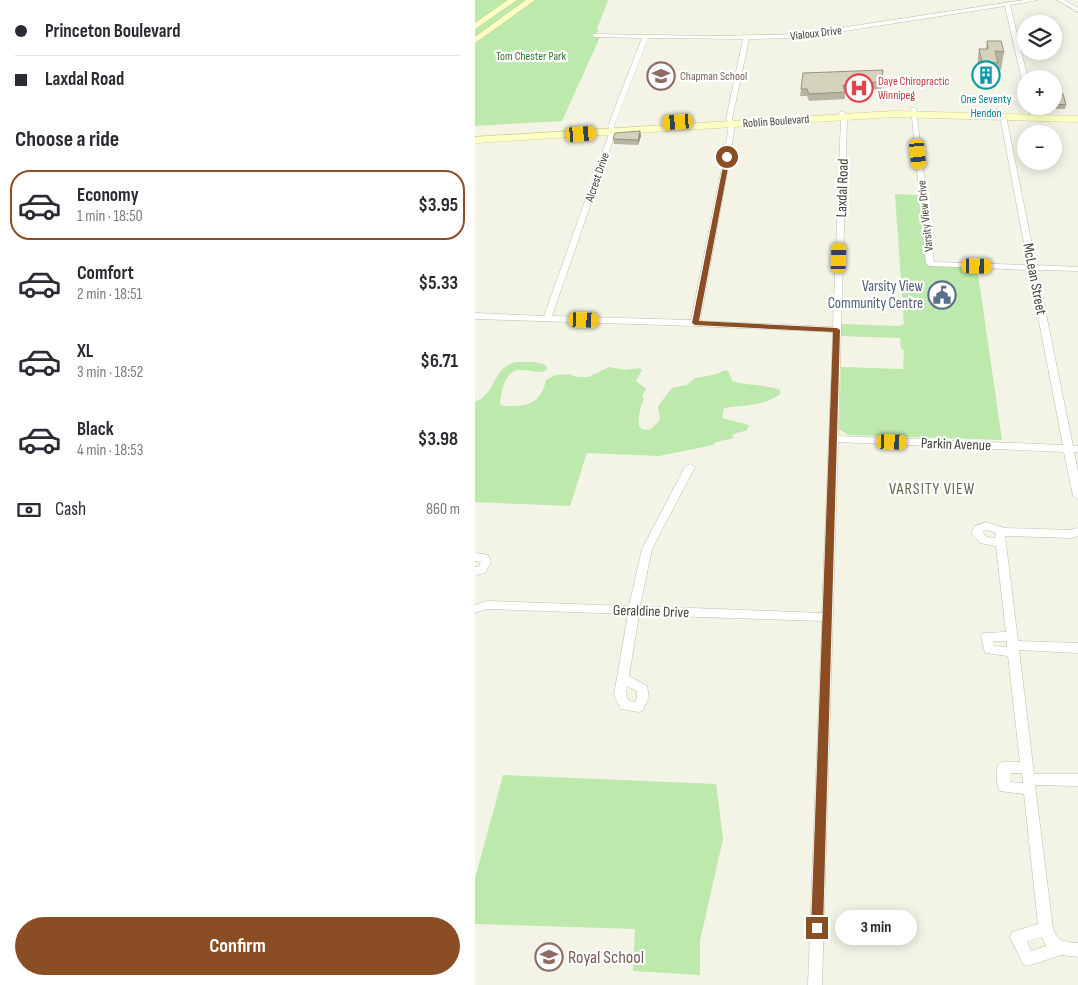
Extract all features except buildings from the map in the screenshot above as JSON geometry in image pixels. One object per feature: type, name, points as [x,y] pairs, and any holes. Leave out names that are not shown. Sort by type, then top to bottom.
[{"type":"main road","points":[[475,27],[513,0]]},
{"type":"main road","points":[[475,42],[531,0]]},
{"type":"main road","name":"Roblin Boulevard","points":[[476,135],[914,111],[1017,112]]},
{"type":"main road","name":"Roblin Boulevard","points":[[1062,113],[1078,113]]},
{"type":"main road","name":"Roblin Boulevard","points":[[1052,115],[1078,119]]},
{"type":"street","name":"Vialoux Drive","points":[[595,35],[747,38],[824,33],[1035,0]]},
{"type":"street","points":[[1061,0],[1078,10]]},
{"type":"street","points":[[1007,4],[1023,70]]},
{"type":"street","name":"Alcrest Drive","points":[[547,319],[645,36]]},
{"type":"street","points":[[695,323],[747,38]]},
{"type":"street","name":"Varsity View Drive","points":[[914,111],[930,264],[1032,267]]},
{"type":"street","name":"McLean Street","points":[[1001,113],[1032,267],[1073,449],[1078,496]]},
{"type":"street","name":"Laxdal Road","points":[[815,985],[843,114]]},
{"type":"street","points":[[1032,267],[1078,269]]},
{"type":"street","points":[[475,316],[695,323],[837,330]]},
{"type":"street","name":"Parkin Avenue","points":[[833,439],[1073,449]]},
{"type":"street","points":[[623,678],[634,610],[647,549],[690,467]]},
{"type":"street","points":[[1059,949],[1049,941],[1045,929],[1003,537],[1071,534],[1078,532]]},
{"type":"street","points":[[475,557],[484,558],[486,562],[481,570],[475,572]]},
{"type":"street","name":"Geraldine Drive","points":[[475,610],[487,605],[827,618]]},
{"type":"street","points":[[1014,645],[1078,648]]},
{"type":"street","points":[[1028,779],[1078,780]]},
{"type":"street","points":[[1045,929],[1017,937],[1028,959],[1059,949],[1078,950]]},
{"type":"green space","name":"Tom Chester Park","points":[[475,0],[608,0],[597,29],[599,30],[596,33],[600,37],[562,121],[475,126]]},
{"type":"green space","name":"Varsity View Community Centre","points":[[895,194],[920,195],[929,266],[977,267],[1002,440],[848,435],[839,429],[841,367],[903,369],[904,350],[901,349],[900,338],[840,336],[841,324],[900,326],[904,324]]},
{"type":"green space","points":[[516,362],[534,362],[546,365],[547,370],[540,372],[519,370],[510,374],[504,383],[501,394],[500,404],[504,406],[526,405],[540,394],[546,380],[556,375],[569,374],[577,377],[588,377],[609,367],[626,370],[640,368],[642,370],[636,381],[646,389],[642,395],[644,399],[641,405],[639,426],[642,429],[650,430],[660,420],[658,406],[672,388],[687,385],[695,378],[713,375],[726,370],[729,372],[732,381],[774,388],[780,390],[780,394],[760,403],[724,408],[722,418],[749,425],[747,430],[732,435],[734,438],[716,442],[713,445],[659,456],[587,453],[570,506],[475,502],[475,402],[487,393],[503,369]]},
{"type":"green space","points":[[503,775],[716,784],[723,839],[700,941],[700,975],[633,971],[635,929],[475,924],[475,879]]},
{"type":"place","name":"One Seventy Hendon","points":[[986,75]]},
{"type":"place","name":"Chapman School","points":[[661,76]]},
{"type":"place","name":"Daye Chiropractic Winnipeg","points":[[859,88]]},
{"type":"place","name":"Varsity View Community Centre","points":[[942,295]]},
{"type":"place","name":"Royal School","points":[[549,957]]},
{"type":"district","name":"VARSITY VIEW","points":[[932,488]]},
{"type":"route","points":[[727,157],[695,323],[837,330],[817,928]]}]
